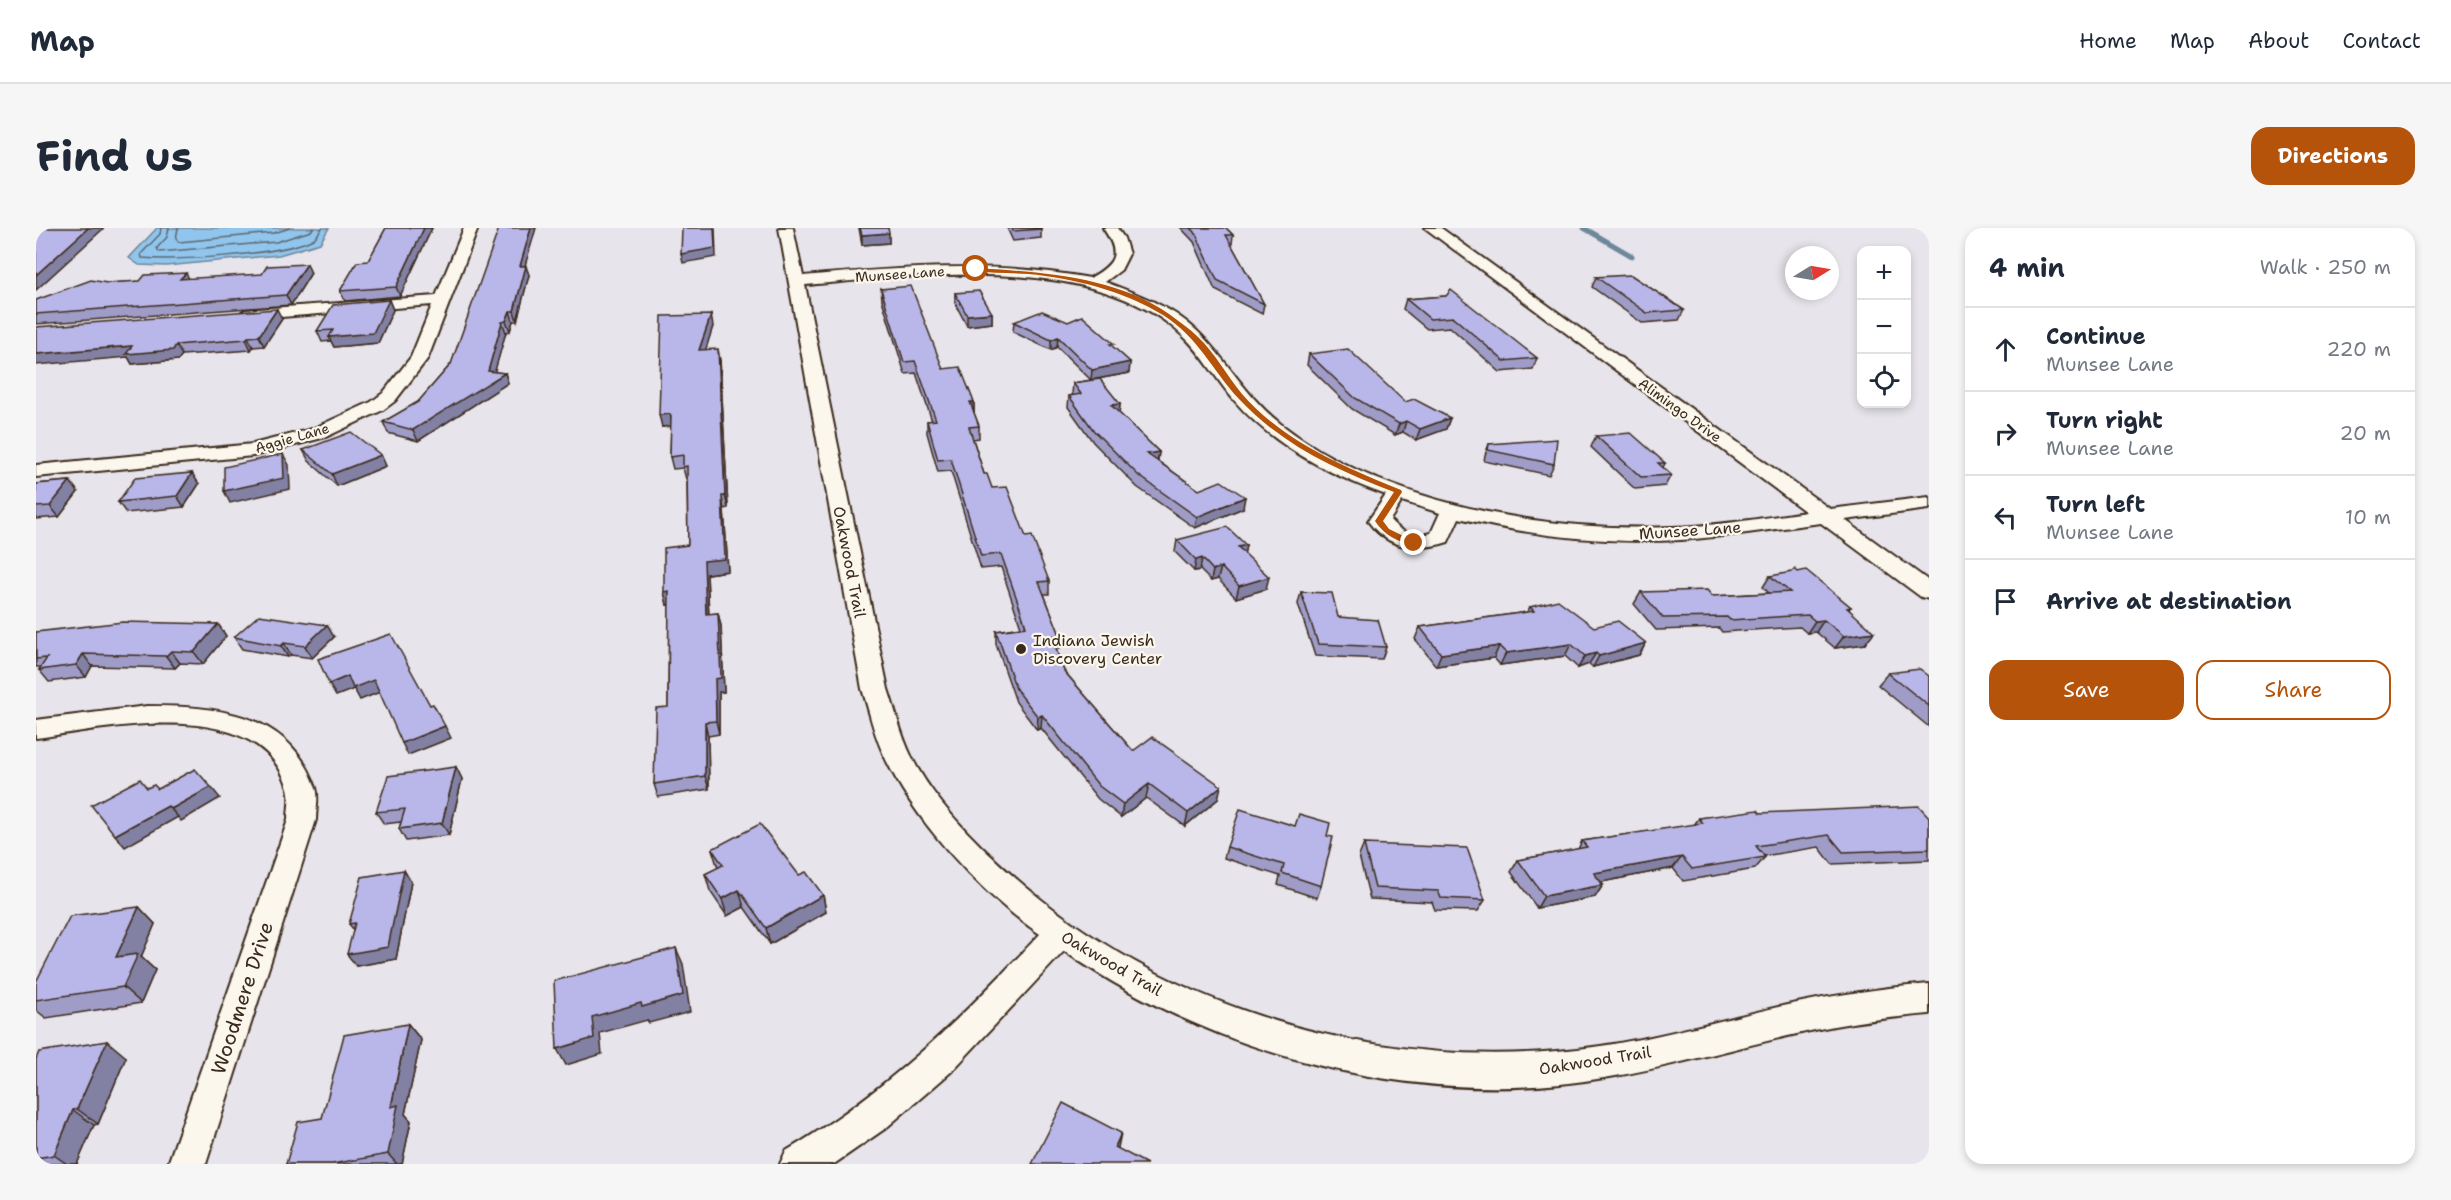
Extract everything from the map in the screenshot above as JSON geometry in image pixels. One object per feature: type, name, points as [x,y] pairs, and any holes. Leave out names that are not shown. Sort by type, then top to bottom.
[{"type":"street","name":"Aggie Lane","points":[[36,471],[253,450],[319,433],[377,406],[389,397],[419,358],[471,228]]},
{"type":"street","name":"Oakwood Trail","points":[[786,228],[875,688],[893,745],[914,785],[968,855],[1011,895],[1061,933],[1146,985],[1228,1021],[1299,1045],[1335,1054],[1439,1068],[1539,1070],[1590,1064],[1840,1009],[1929,999]]},
{"type":"street","points":[[1091,284],[1115,268],[1123,254],[1120,242],[1110,228]]},
{"type":"street","name":"Alimingo Drive","points":[[1432,228],[1929,592]]},
{"type":"street","name":"Munsee Lane","points":[[796,281],[976,269],[1031,273],[1091,284],[1131,297],[1155,308],[1180,324],[1196,339],[1249,406],[1287,438],[1350,472],[1398,492],[1452,509],[1543,527],[1626,534],[1700,532],[1929,503]]},
{"type":"street","points":[[227,316],[442,300]]},
{"type":"street","points":[[1398,492],[1379,521],[1386,531],[1400,539],[1414,543],[1428,542],[1440,537],[1452,509]]},
{"type":"street","name":"Woodmere Drive","points":[[36,729],[161,715],[213,718],[245,727],[273,742],[287,755],[302,789],[302,820],[187,1164]]},
{"type":"street","points":[[799,1164],[878,1114],[922,1078],[986,1017],[1061,933]]},
{"type":"water","points":[[157,228],[329,228],[320,243],[279,255],[166,266],[139,265],[129,258]]},
{"type":"building","points":[[41,228],[88,228],[36,275],[36,232]]},
{"type":"building","points":[[386,228],[424,228],[396,287],[340,291],[357,262],[368,261]]},
{"type":"building","points":[[499,228],[531,228],[520,266],[526,266],[514,311],[510,311],[506,321],[502,322],[488,371],[505,373],[413,430],[383,422],[418,402],[451,364]]},
{"type":"building","points":[[682,228],[714,228],[715,248],[681,254]]},
{"type":"building","points":[[860,228],[888,228],[889,233],[862,235]]},
{"type":"building","points":[[1012,228],[1041,228],[1041,229],[1013,231]]},
{"type":"building","points":[[1191,228],[1226,228],[1233,235],[1226,235],[1264,304],[1217,280]]},
{"type":"building","points":[[307,264],[286,295],[36,314],[36,300],[91,280],[107,283],[140,281],[145,275],[186,273],[180,279],[262,274],[267,266]]},
{"type":"building","points":[[1631,275],[1684,310],[1647,313],[1596,277]]},
{"type":"building","points":[[911,286],[943,369],[960,367],[974,402],[970,402],[979,426],[969,427],[984,474],[987,474],[992,488],[1007,487],[1026,537],[1032,536],[1049,581],[1039,582],[1060,635],[1051,636],[1064,671],[1133,751],[1152,737],[1221,786],[1188,813],[1149,784],[1123,804],[1099,786],[1042,715],[1038,717],[1016,689],[996,631],[1026,627],[1020,608],[1001,554],[981,556],[951,459],[938,460],[927,421],[936,420],[915,361],[904,362],[881,289]]},
{"type":"building","points":[[1451,290],[1537,358],[1504,361],[1453,317],[1430,319],[1406,299],[1446,296]]},
{"type":"building","points":[[979,291],[992,313],[967,315],[955,293]]},
{"type":"building","points":[[389,300],[373,333],[329,337],[333,330],[317,331],[333,305]]},
{"type":"building","points":[[277,309],[259,336],[246,339],[176,345],[173,350],[126,354],[132,346],[36,354],[36,327]]},
{"type":"building","points":[[1042,311],[1068,322],[1082,316],[1114,344],[1110,344],[1130,362],[1092,370],[1058,337],[1051,340],[1014,322]]},
{"type":"building","points":[[711,315],[699,350],[718,349],[725,496],[722,496],[725,559],[704,561],[706,614],[718,613],[721,678],[715,679],[716,721],[705,722],[705,776],[654,784],[656,708],[668,707],[669,591],[664,592],[664,548],[688,545],[687,466],[683,467],[683,455],[670,457],[671,416],[670,414],[659,415],[662,316]]},
{"type":"building","points":[[1348,349],[1405,402],[1414,399],[1450,418],[1420,429],[1406,421],[1399,424],[1355,398],[1309,354]]},
{"type":"building","points":[[1100,379],[1120,404],[1111,405],[1159,452],[1147,454],[1199,490],[1221,481],[1245,497],[1197,517],[1138,475],[1094,431],[1069,396],[1081,394],[1073,383]]},
{"type":"building","points":[[351,432],[381,455],[332,474],[303,450]]},
{"type":"building","points":[[1631,433],[1665,463],[1658,463],[1671,475],[1641,477],[1596,436]]},
{"type":"building","points":[[1557,439],[1554,464],[1488,450],[1489,444]]},
{"type":"building","points":[[283,454],[284,478],[224,491],[224,467]]},
{"type":"building","points":[[192,473],[177,496],[118,502],[135,478]]},
{"type":"building","points":[[70,481],[50,506],[36,507],[36,484]]},
{"type":"building","points":[[1227,527],[1246,545],[1238,547],[1269,577],[1239,586],[1221,567],[1213,570],[1202,558],[1196,560],[1177,540]]},
{"type":"building","points":[[1795,569],[1798,572],[1806,570],[1851,607],[1847,608],[1874,632],[1844,636],[1824,620],[1815,621],[1808,615],[1730,620],[1727,617],[1663,618],[1641,592],[1707,590],[1712,596],[1790,592],[1770,576],[1792,572]]},
{"type":"building","points":[[1301,592],[1332,593],[1338,617],[1378,620],[1386,647],[1318,644]]},
{"type":"building","points":[[1558,600],[1594,627],[1618,621],[1646,643],[1599,656],[1596,653],[1585,656],[1571,644],[1506,653],[1499,646],[1441,654],[1420,627],[1534,611],[1530,607]]},
{"type":"building","points":[[259,615],[327,625],[305,646],[284,643],[281,646],[234,637]]},
{"type":"building","points":[[123,622],[218,624],[194,652],[171,651],[166,656],[83,654],[76,665],[39,670],[47,658],[36,659],[36,632]]},
{"type":"building","points":[[391,634],[430,705],[433,704],[445,726],[402,743],[374,680],[353,688],[348,676],[329,684],[318,659]]},
{"type":"building","points":[[1920,669],[1929,676],[1929,706],[1888,673]]},
{"type":"building","points":[[456,767],[442,823],[399,829],[405,809],[376,812],[388,776]]},
{"type":"building","points":[[195,769],[211,787],[171,809],[168,806],[115,835],[91,805],[140,779],[147,788],[154,785],[158,789]]},
{"type":"building","points":[[1919,806],[1929,817],[1929,849],[1843,852],[1829,835],[1756,846],[1765,857],[1692,869],[1682,857],[1594,873],[1603,885],[1544,896],[1518,860],[1587,847],[1582,841],[1703,823],[1699,818],[1758,810],[1760,813]]},
{"type":"building","points":[[1240,809],[1295,826],[1299,814],[1330,823],[1327,836],[1333,837],[1321,886],[1282,873],[1284,865],[1227,847]]},
{"type":"building","points":[[760,824],[799,875],[806,872],[823,895],[766,928],[739,890],[722,899],[705,874],[723,865],[712,849]]},
{"type":"building","points":[[1364,844],[1467,848],[1485,900],[1441,898],[1438,891],[1375,888]]},
{"type":"building","points":[[404,870],[388,947],[347,954],[355,923],[349,924],[362,877]]},
{"type":"building","points":[[139,907],[116,957],[138,954],[123,987],[36,1000],[36,982],[70,916]]},
{"type":"building","points":[[676,948],[683,995],[642,1007],[641,1003],[592,1017],[594,1038],[557,1049],[554,981]]},
{"type":"building","points":[[408,1024],[391,1107],[398,1105],[388,1154],[332,1164],[286,1164],[298,1122],[322,1118],[344,1035]]},
{"type":"building","points":[[107,1041],[54,1155],[36,1158],[36,1059],[39,1052]]},
{"type":"building","points":[[1063,1103],[1121,1133],[1115,1147],[1147,1164],[1032,1164]]},
{"type":"waterway","points":[[1584,228],[1632,256]]},
{"type":"place","name":"Indiana Jewish Discovery Center","points":[[1021,649]]},
{"type":"route","points":[[976,269],[1031,273],[1091,284],[1131,297],[1165,314],[1196,339],[1241,397],[1269,424],[1316,455],[1398,492],[1379,521],[1386,531],[1400,539],[1414,543]]}]
